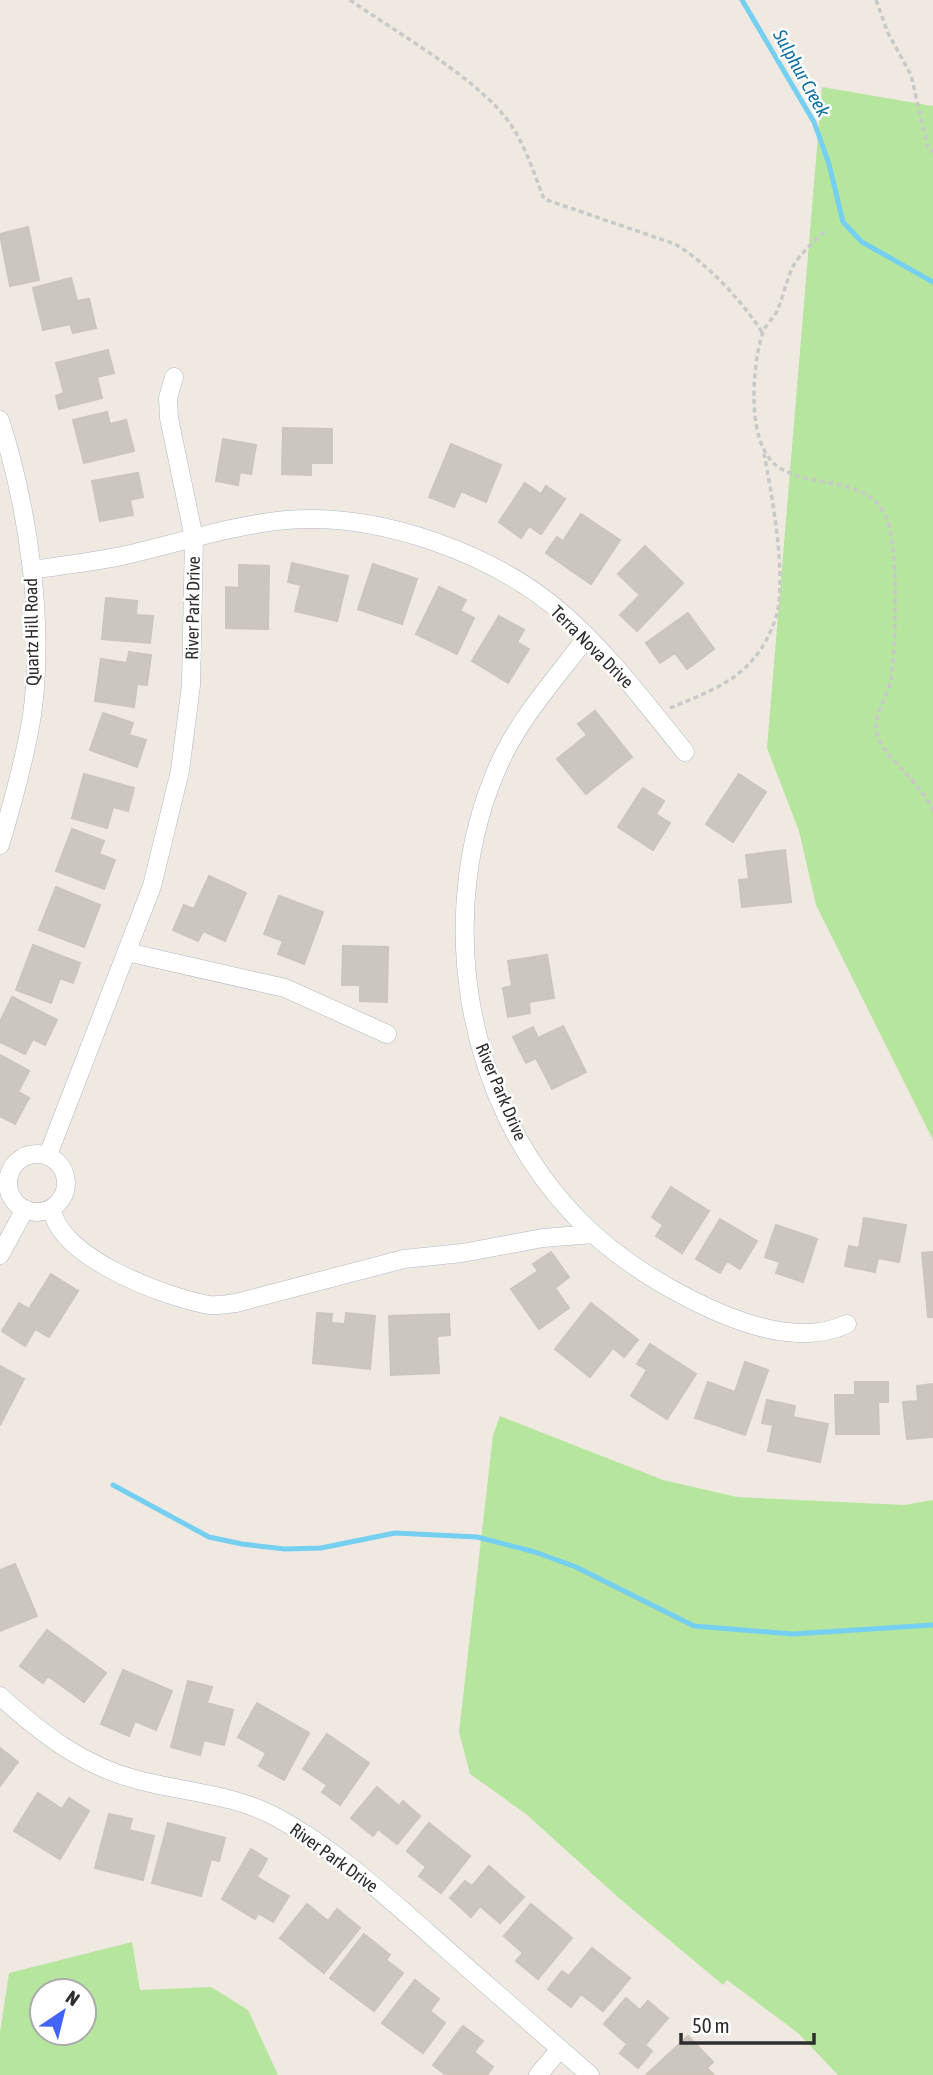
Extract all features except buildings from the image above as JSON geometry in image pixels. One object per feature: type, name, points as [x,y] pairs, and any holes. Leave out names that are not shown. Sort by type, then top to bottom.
[{"type":"street","name":"River Park Drive","points":[[48,1155],[152,886],[180,772],[191,685],[194,538],[169,418],[168,398],[174,377]]},
{"type":"street","name":"Quartz Hill Road","points":[[0,420],[19,484],[32,570],[32,713],[18,782],[0,845]]},
{"type":"street","name":"Terra Nova Drive","points":[[32,570],[123,556],[194,538],[289,520],[347,521],[396,530],[462,553],[515,580],[561,612],[616,667],[685,752]]},
{"type":"street","name":"River Park Drive","points":[[587,637],[521,724],[499,763],[475,834],[464,913],[472,1012],[489,1074],[517,1136],[551,1186],[593,1234],[659,1283],[734,1319],[796,1334],[827,1331],[846,1324]]},
{"type":"street","points":[[128,952],[285,988],[387,1034]]},
{"type":"street","points":[[48,1155],[60,1166],[66,1184],[64,1193],[52,1209],[25,1209],[17,1203],[9,1187],[12,1168],[26,1156],[48,1155]]},
{"type":"street","points":[[0,1255],[25,1209]]},
{"type":"street","points":[[52,1209],[61,1234],[97,1262],[133,1279],[211,1305],[236,1303],[404,1259],[462,1253],[543,1238],[593,1234]]},
{"type":"street","name":"River Park Drive","points":[[0,1696],[49,1739],[81,1759],[140,1781],[238,1801],[272,1815],[312,1837],[356,1871],[590,2075]]},
{"type":"street","points":[[538,2075],[560,2049]]},
{"type":"path","points":[[351,0],[477,89],[497,108],[522,145],[544,199],[675,244],[688,251],[749,313],[762,332]]},
{"type":"path","points":[[876,0],[888,33],[911,75],[928,148],[933,152]]},
{"type":"path","points":[[655,715],[732,678],[757,655],[771,630],[778,609],[779,584],[770,482],[756,422],[754,377],[762,332],[776,313],[796,262],[824,232]]},
{"type":"path","points":[[764,453],[788,472],[855,488],[872,499],[884,513],[889,526],[895,591],[894,642],[890,681],[876,731],[881,745],[927,796],[933,811]]},
{"type":"green space","points":[[822,87],[933,106],[933,1140],[816,905],[799,831],[767,748]]},
{"type":"green space","points":[[500,1416],[663,1480],[737,1497],[904,1505],[933,1500],[933,2075],[838,2075],[798,2033],[727,1980],[723,1985],[620,1899],[526,1814],[470,1774],[459,1732],[493,1435]]},
{"type":"green space","points":[[132,1942],[140,1990],[211,1987],[248,2010],[278,2075],[0,2075],[0,2033],[9,1973]]},
{"type":"waterway","name":"Sulphur Creek","points":[[742,0],[814,122],[829,164],[843,222],[862,242],[933,282]]},
{"type":"waterway","points":[[113,1485],[209,1537],[242,1544],[285,1549],[321,1548],[395,1533],[477,1537],[535,1552],[576,1567],[694,1626],[793,1634],[933,1625]]}]
